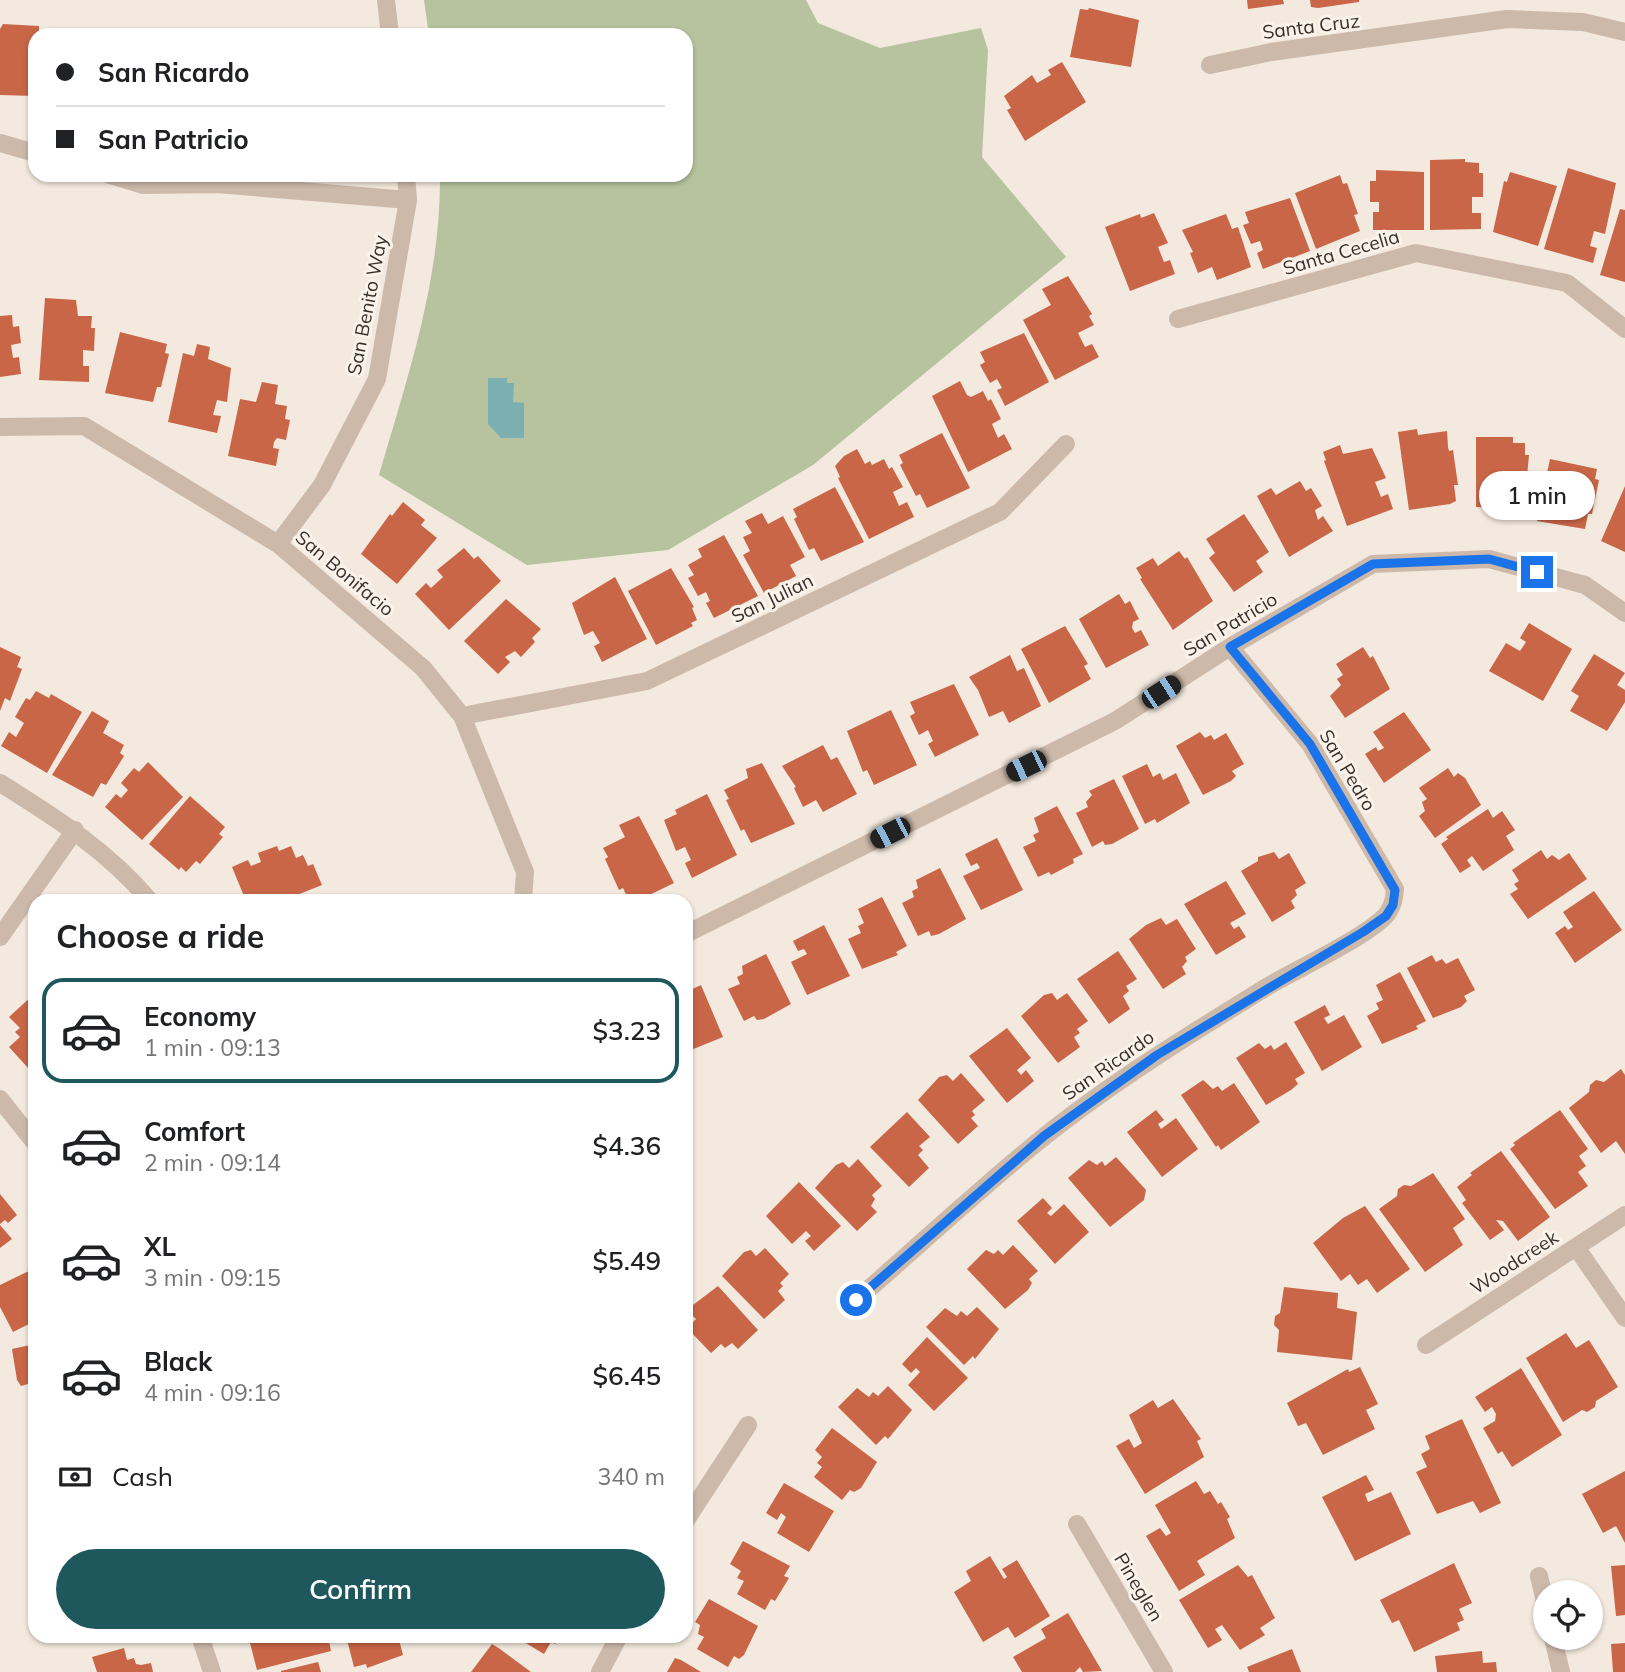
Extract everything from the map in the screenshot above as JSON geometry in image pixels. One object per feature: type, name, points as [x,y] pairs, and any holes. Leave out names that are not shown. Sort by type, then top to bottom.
[{"type":"street","points":[[386,0],[389,28]]},
{"type":"street","name":"Santa Cruz","points":[[1210,65],[1261,54],[1507,19],[1583,22],[1625,32]]},
{"type":"street","points":[[0,143],[28,151]]},
{"type":"street","points":[[133,182],[143,185],[217,184],[408,200]]},
{"type":"street","name":"San Benito Way","points":[[278,544],[322,485],[377,379],[408,200],[407,182]]},
{"type":"street","name":"Santa Cecelia","points":[[1178,319],[1416,253],[1567,283],[1625,329]]},
{"type":"street","name":"San Bonifacio","points":[[0,427],[84,426],[278,544],[423,668],[462,716],[525,872],[523,894]]},
{"type":"street","name":"San Julian","points":[[462,716],[646,681],[1000,512],[1066,444]]},
{"type":"street","name":"San Patricio","points":[[693,931],[1115,721],[1230,647],[1373,564],[1489,559],[1585,585],[1625,613]]},
{"type":"street","name":"San Pedro","points":[[1230,647],[1310,744],[1395,890]]},
{"type":"street","points":[[0,783],[75,830],[124,870],[144,894]]},
{"type":"street","points":[[30,894],[75,830]]},
{"type":"street","name":"San Ricardo","points":[[856,1300],[1044,1136],[1157,1055],[1386,916],[1393,905],[1395,890]]},
{"type":"street","points":[[0,937],[28,897]]},
{"type":"street","points":[[0,1099],[28,1134]]},
{"type":"street","name":"Woodcreek","points":[[1426,1345],[1625,1216]]},
{"type":"street","points":[[1576,1247],[1625,1318]]},
{"type":"street","points":[[693,1509],[748,1424]]},
{"type":"street","name":"Pineglen","points":[[1077,1524],[1164,1672]]},
{"type":"street","points":[[1539,1576],[1540,1580]]},
{"type":"street","points":[[202,1643],[212,1672]]},
{"type":"street","points":[[600,1672],[615,1643]]},
{"type":"street","points":[[1556,1650],[1561,1672]]},
{"type":"green space","points":[[424,0],[806,0],[818,23],[880,48],[981,28],[988,50],[982,157],[1066,257],[813,465],[668,550],[527,565],[379,475],[429,290],[439,214],[440,182],[693,182],[693,28],[428,28]]},
{"type":"water","points":[[488,378],[507,378],[507,383],[514,383],[513,402],[524,403],[524,438],[501,438],[488,424]]},
{"type":"building","points":[[1247,0],[1283,0],[1284,4],[1248,9]]},
{"type":"building","points":[[1310,0],[1359,2],[1318,8],[1311,7]]},
{"type":"building","points":[[1089,8],[1139,20],[1131,67],[1070,57],[1080,9]]},
{"type":"building","points":[[3,24],[39,26],[28,28],[28,96],[0,95],[0,29]]},
{"type":"building","points":[[1062,62],[1086,102],[1025,141],[1007,110],[1011,108],[1004,96],[1032,75],[1037,83],[1051,75],[1048,70]]},
{"type":"building","points":[[1465,159],[1465,162],[1479,163],[1479,173],[1483,173],[1483,197],[1472,197],[1472,213],[1481,213],[1481,229],[1430,230],[1430,160]]},
{"type":"building","points":[[1568,168],[1616,183],[1605,234],[1594,231],[1590,246],[1597,248],[1593,263],[1544,249]]},
{"type":"building","points":[[1376,170],[1424,172],[1424,230],[1373,230],[1373,212],[1379,212],[1379,202],[1370,202],[1370,181],[1376,181]]},
{"type":"building","points":[[1510,172],[1557,186],[1538,246],[1493,232],[1504,181],[1507,182]]},
{"type":"building","points":[[1340,175],[1343,184],[1347,183],[1358,214],[1354,215],[1360,231],[1316,249],[1295,193]]},
{"type":"building","points":[[1290,198],[1310,251],[1263,269],[1257,253],[1263,250],[1260,241],[1251,244],[1243,225],[1249,223],[1245,212]]},
{"type":"building","points":[[1620,209],[1625,210],[1625,282],[1600,275]]},
{"type":"building","points":[[1154,213],[1168,243],[1158,247],[1164,262],[1170,260],[1175,274],[1130,291],[1105,227],[1140,214],[1141,218]]},
{"type":"building","points":[[1226,214],[1232,229],[1238,227],[1251,267],[1217,280],[1212,267],[1198,273],[1190,253],[1193,252],[1182,230]]},
{"type":"building","points":[[1068,276],[1092,314],[1089,316],[1094,325],[1078,333],[1085,347],[1092,344],[1099,357],[1055,380],[1023,320],[1051,305],[1042,289]]},
{"type":"building","points":[[45,298],[76,300],[78,316],[92,316],[91,328],[95,328],[94,351],[83,350],[83,366],[89,366],[89,382],[39,380]]},
{"type":"building","points":[[12,315],[13,327],[19,326],[21,343],[11,345],[13,358],[19,357],[21,374],[0,377],[0,316]]},
{"type":"building","points":[[120,332],[167,344],[165,353],[169,354],[161,387],[157,387],[153,402],[105,393]]},
{"type":"building","points":[[1024,333],[1049,382],[1005,406],[997,390],[1002,388],[997,379],[990,383],[980,365],[985,362],[980,352]]},
{"type":"building","points":[[197,344],[210,347],[208,359],[231,368],[227,402],[217,400],[213,415],[221,416],[217,433],[168,422],[183,353],[194,356]]},
{"type":"building","points":[[960,381],[967,395],[971,397],[983,391],[988,401],[991,399],[1001,419],[992,424],[998,438],[1004,434],[1012,449],[968,472],[932,396]]},
{"type":"building","points":[[262,382],[278,385],[275,404],[287,406],[285,419],[290,420],[286,440],[277,438],[274,442],[273,448],[279,449],[276,466],[228,456],[240,399],[256,402]]},
{"type":"building","points":[[1417,429],[1418,435],[1447,431],[1448,447],[1449,451],[1453,450],[1458,485],[1454,485],[1456,501],[1450,504],[1409,510],[1398,432]]},
{"type":"building","points":[[942,433],[970,488],[927,508],[920,494],[916,496],[900,465],[903,463],[899,455]]},
{"type":"building","points":[[1476,437],[1513,437],[1513,443],[1525,443],[1525,455],[1529,455],[1524,509],[1476,507]]},
{"type":"building","points":[[1340,445],[1343,454],[1372,448],[1386,478],[1375,482],[1381,497],[1388,494],[1393,509],[1347,526],[1323,452]]},
{"type":"building","points":[[857,449],[865,464],[870,461],[872,465],[884,459],[889,469],[892,467],[903,487],[893,492],[899,506],[907,502],[914,517],[869,539],[838,478],[840,477],[835,466],[844,456]]},
{"type":"building","points":[[1550,459],[1597,469],[1595,479],[1599,480],[1592,514],[1588,514],[1585,529],[1537,521]]},
{"type":"building","points":[[1300,481],[1306,491],[1311,488],[1322,506],[1315,510],[1318,520],[1323,516],[1333,531],[1289,557],[1257,496],[1271,488],[1276,495]]},
{"type":"building","points":[[1625,486],[1625,552],[1601,541]]},
{"type":"building","points":[[835,487],[864,542],[821,561],[814,548],[809,550],[794,519],[797,517],[793,509]]},
{"type":"building","points":[[403,502],[425,520],[421,525],[437,538],[397,584],[361,554],[390,514],[392,516]]},
{"type":"building","points":[[762,513],[768,524],[783,516],[805,557],[790,565],[796,576],[764,593],[743,555],[750,551],[743,537],[752,533],[745,521]]},
{"type":"building","points":[[1244,514],[1269,552],[1256,561],[1263,572],[1234,592],[1209,558],[1215,553],[1206,539]]},
{"type":"building","points":[[724,535],[758,596],[714,618],[706,603],[710,601],[706,592],[698,596],[688,578],[694,575],[688,565],[702,557],[698,549]]},
{"type":"building","points":[[464,548],[474,559],[478,556],[501,581],[449,630],[415,594],[426,583],[431,588],[443,577],[437,570]]},
{"type":"building","points":[[1179,551],[1185,559],[1187,557],[1213,601],[1173,630],[1140,579],[1142,578],[1136,568],[1153,558],[1158,566]]},
{"type":"building","points":[[671,568],[694,607],[692,608],[697,620],[691,623],[693,626],[656,645],[628,591]]},
{"type":"building","points":[[615,577],[647,639],[602,662],[594,646],[600,643],[593,631],[584,635],[572,603]]},
{"type":"building","points":[[1119,594],[1125,604],[1130,601],[1139,619],[1133,622],[1132,628],[1135,633],[1141,630],[1149,645],[1106,668],[1079,619]]},
{"type":"building","points":[[506,599],[541,629],[532,638],[535,642],[521,657],[515,651],[505,657],[510,662],[498,674],[464,641]]},
{"type":"building","points":[[1529,623],[1572,649],[1543,701],[1489,671],[1506,643],[1520,651],[1526,642],[1520,638]]},
{"type":"building","points":[[1065,626],[1088,664],[1084,666],[1091,679],[1049,703],[1021,649]]},
{"type":"building","points":[[0,647],[21,657],[17,667],[22,669],[10,701],[5,698],[0,711]]},
{"type":"building","points":[[1363,647],[1370,658],[1373,656],[1390,689],[1345,718],[1330,696],[1341,685],[1337,679],[1343,675],[1336,664]]},
{"type":"building","points":[[1594,654],[1625,673],[1617,685],[1625,690],[1625,702],[1607,731],[1570,711],[1579,696],[1571,691]]},
{"type":"building","points":[[1010,655],[1017,671],[1024,668],[1041,706],[1009,723],[1003,711],[989,717],[978,690],[969,677]]},
{"type":"building","points":[[954,684],[979,735],[935,757],[928,744],[933,741],[928,730],[919,735],[910,716],[915,713],[910,702]]},
{"type":"building","points":[[36,691],[49,698],[51,694],[82,712],[47,773],[1,746],[9,732],[16,737],[24,723],[15,717],[26,698],[30,700]]},
{"type":"building","points":[[891,710],[917,765],[874,785],[867,770],[863,772],[847,731]]},
{"type":"building","points":[[92,711],[109,721],[103,733],[124,745],[120,753],[124,756],[106,785],[101,783],[93,797],[52,775]]},
{"type":"building","points":[[1404,712],[1431,750],[1384,783],[1365,754],[1376,747],[1378,751],[1384,748],[1373,732]]},
{"type":"building","points":[[1200,732],[1205,738],[1211,735],[1214,740],[1226,733],[1244,764],[1232,771],[1236,776],[1231,781],[1203,795],[1176,746]]},
{"type":"building","points":[[823,745],[831,760],[837,757],[857,794],[823,812],[816,800],[803,807],[794,788],[796,787],[782,766]]},
{"type":"building","points":[[148,762],[183,797],[142,840],[105,807],[116,794],[121,798],[128,790],[121,783],[134,768],[139,772]]},
{"type":"building","points":[[762,763],[795,824],[751,843],[744,829],[741,831],[724,790],[748,778],[746,769]]},
{"type":"building","points":[[1147,764],[1153,777],[1160,773],[1163,780],[1176,773],[1190,803],[1157,823],[1155,819],[1145,824],[1122,776]]},
{"type":"building","points":[[1448,768],[1454,777],[1458,773],[1465,778],[1481,805],[1435,838],[1419,816],[1425,811],[1422,802],[1427,799],[1419,788]]},
{"type":"building","points":[[1114,779],[1139,829],[1112,844],[1105,845],[1103,841],[1092,847],[1076,813],[1088,807],[1086,802],[1092,795],[1089,791]]},
{"type":"building","points":[[707,794],[737,855],[692,878],[685,863],[691,860],[685,847],[676,851],[664,820],[677,814],[675,810]]},
{"type":"building","points":[[190,796],[225,827],[219,834],[223,837],[200,864],[196,861],[186,872],[181,867],[179,870],[149,844]]},
{"type":"building","points":[[1057,806],[1083,854],[1073,859],[1074,863],[1051,875],[1049,872],[1038,877],[1023,847],[1036,841],[1033,835],[1039,832],[1034,818]]},
{"type":"building","points":[[1488,809],[1493,818],[1502,811],[1515,830],[1506,836],[1514,850],[1483,871],[1472,856],[1467,860],[1471,866],[1460,873],[1441,844],[1448,839],[1446,837]]},
{"type":"building","points":[[639,816],[674,883],[651,894],[626,894],[623,888],[619,890],[603,848],[625,837],[619,825]]},
{"type":"building","points":[[997,838],[1023,890],[981,910],[963,876],[980,868],[977,863],[971,866],[965,854]]},
{"type":"building","points":[[277,846],[279,851],[291,846],[296,858],[303,855],[308,866],[313,864],[322,885],[300,894],[243,894],[232,867],[248,860],[251,866],[261,862],[258,853]]},
{"type":"building","points":[[1541,850],[1547,859],[1552,855],[1559,860],[1569,853],[1587,879],[1528,919],[1510,894],[1518,889],[1514,884],[1519,881],[1512,870]]},
{"type":"building","points":[[1274,852],[1279,859],[1289,853],[1306,883],[1295,890],[1297,895],[1291,901],[1295,908],[1272,922],[1241,871],[1258,861],[1258,857]]},
{"type":"building","points":[[940,868],[966,919],[939,934],[931,936],[929,931],[918,936],[902,903],[914,897],[912,891],[918,888],[916,880]]},
{"type":"building","points":[[1226,881],[1246,914],[1230,923],[1234,929],[1239,926],[1246,937],[1216,955],[1184,904]]},
{"type":"building","points":[[1594,891],[1622,930],[1575,963],[1555,933],[1565,926],[1568,930],[1573,927],[1563,912]]},
{"type":"building","points":[[882,897],[907,946],[896,952],[898,955],[862,969],[848,939],[861,933],[858,926],[864,923],[858,909]]},
{"type":"building","points":[[1161,918],[1166,925],[1177,919],[1196,949],[1185,957],[1187,961],[1182,967],[1186,974],[1163,989],[1129,939],[1146,925]]},
{"type":"building","points":[[824,925],[850,976],[807,995],[791,962],[807,954],[804,949],[798,951],[793,941]]},
{"type":"building","points":[[1118,951],[1137,979],[1126,986],[1129,991],[1123,996],[1130,1009],[1109,1024],[1077,979]]},
{"type":"building","points":[[766,954],[791,1004],[764,1019],[757,1020],[754,1016],[744,1021],[728,989],[740,984],[737,977],[743,974],[742,966]]},
{"type":"building","points":[[1432,955],[1436,962],[1442,959],[1446,964],[1458,958],[1475,990],[1464,996],[1467,1001],[1461,1007],[1433,1018],[1407,968]]},
{"type":"building","points":[[1400,972],[1426,1021],[1416,1026],[1418,1029],[1382,1044],[1367,1016],[1379,1009],[1376,1003],[1383,1000],[1376,985]]},
{"type":"building","points":[[701,985],[723,1037],[693,1049],[693,989]]},
{"type":"building","points":[[1052,993],[1057,1000],[1067,993],[1088,1021],[1077,1029],[1080,1033],[1074,1037],[1080,1047],[1058,1063],[1021,1016],[1044,995]]},
{"type":"building","points":[[28,1000],[28,1068],[9,1047],[20,1037],[15,1032],[20,1028],[9,1017]]},
{"type":"building","points":[[1325,1005],[1330,1015],[1324,1018],[1328,1024],[1344,1015],[1362,1047],[1322,1071],[1294,1022]]},
{"type":"building","points":[[1007,1028],[1031,1058],[1017,1070],[1021,1075],[1026,1070],[1034,1081],[1007,1103],[969,1056]]},
{"type":"building","points":[[1286,1042],[1305,1073],[1295,1079],[1298,1084],[1291,1090],[1266,1105],[1236,1058],[1259,1043],[1265,1049],[1271,1045],[1274,1050]]},
{"type":"building","points":[[1621,1069],[1625,1075],[1625,1154],[1616,1141],[1601,1153],[1569,1108],[1589,1092],[1590,1085],[1596,1080],[1604,1082]]},
{"type":"building","points":[[961,1073],[985,1100],[972,1111],[975,1115],[971,1118],[978,1126],[958,1144],[918,1100],[939,1077],[947,1075],[953,1081]]},
{"type":"building","points":[[1203,1080],[1213,1089],[1218,1086],[1222,1091],[1234,1083],[1260,1122],[1221,1150],[1218,1145],[1216,1147],[1181,1095]]},
{"type":"building","points":[[1156,1110],[1164,1120],[1158,1124],[1161,1129],[1176,1118],[1198,1149],[1162,1177],[1127,1132]]},
{"type":"building","points":[[1560,1110],[1588,1149],[1579,1156],[1586,1166],[1578,1172],[1588,1186],[1555,1209],[1510,1149],[1515,1145],[1513,1143]]},
{"type":"building","points":[[907,1112],[930,1137],[919,1146],[923,1150],[918,1155],[929,1168],[909,1187],[870,1147]]},
{"type":"building","points":[[1501,1151],[1550,1217],[1518,1241],[1503,1221],[1496,1220],[1504,1230],[1490,1240],[1462,1203],[1466,1200],[1457,1187],[1472,1175],[1470,1173]]},
{"type":"building","points":[[1116,1157],[1146,1190],[1144,1200],[1110,1227],[1068,1178],[1089,1160],[1097,1165],[1102,1161],[1105,1166]]},
{"type":"building","points":[[858,1159],[882,1186],[872,1195],[875,1199],[871,1206],[877,1212],[857,1231],[815,1188],[836,1165],[843,1162],[849,1168]]},
{"type":"building","points":[[1433,1173],[1465,1219],[1453,1228],[1463,1245],[1425,1272],[1379,1209],[1397,1196],[1398,1189],[1404,1185],[1411,1186]]},
{"type":"building","points":[[799,1182],[841,1226],[814,1251],[805,1241],[811,1236],[806,1231],[792,1244],[766,1216]]},
{"type":"building","points":[[0,1194],[17,1215],[8,1223],[5,1220],[0,1224]]},
{"type":"building","points":[[1043,1198],[1052,1208],[1047,1213],[1051,1216],[1064,1204],[1089,1232],[1055,1264],[1017,1221]]},
{"type":"building","points":[[1365,1206],[1410,1269],[1377,1293],[1367,1279],[1358,1285],[1350,1274],[1341,1281],[1313,1243],[1343,1218]]},
{"type":"building","points":[[0,1225],[12,1239],[0,1248]]},
{"type":"building","points":[[1013,1245],[1038,1271],[1029,1279],[1032,1283],[1028,1290],[1005,1309],[967,1269],[986,1250],[994,1254],[998,1250],[1003,1255]]},
{"type":"building","points":[[765,1248],[789,1274],[780,1283],[783,1286],[778,1291],[785,1300],[764,1319],[722,1276],[744,1252],[751,1250],[756,1256]]},
{"type":"building","points":[[28,1271],[28,1324],[13,1332],[0,1307],[0,1285]]},
{"type":"building","points":[[718,1286],[758,1330],[738,1349],[732,1343],[725,1348],[721,1344],[711,1353],[693,1334],[693,1322],[696,1319],[693,1316],[693,1305]]},
{"type":"building","points":[[1284,1287],[1338,1293],[1337,1308],[1357,1312],[1352,1360],[1277,1352],[1279,1330],[1274,1325],[1275,1316],[1280,1313]]},
{"type":"building","points":[[977,1307],[999,1329],[975,1359],[973,1356],[964,1365],[926,1327],[945,1308],[957,1316],[961,1311],[967,1316]]},
{"type":"building","points":[[1566,1333],[1576,1348],[1589,1340],[1618,1387],[1596,1401],[1595,1407],[1587,1412],[1582,1410],[1563,1422],[1526,1358]]},
{"type":"building","points":[[927,1337],[968,1378],[934,1411],[908,1385],[920,1372],[916,1368],[911,1373],[902,1364]]},
{"type":"building","points":[[28,1346],[28,1384],[21,1386],[17,1380],[12,1349]]},
{"type":"building","points":[[1360,1367],[1378,1404],[1366,1410],[1375,1429],[1323,1455],[1306,1423],[1298,1426],[1287,1403],[1348,1369],[1349,1372]]},
{"type":"building","points":[[1521,1368],[1562,1435],[1512,1467],[1502,1451],[1498,1454],[1483,1428],[1495,1421],[1496,1414],[1492,1407],[1485,1412],[1475,1397]]},
{"type":"building","points":[[888,1386],[912,1410],[888,1439],[885,1436],[876,1445],[838,1407],[857,1388],[869,1397],[873,1392],[878,1396]]},
{"type":"building","points":[[1173,1399],[1201,1439],[1197,1441],[1204,1457],[1145,1494],[1116,1446],[1129,1439],[1134,1448],[1142,1443],[1129,1415],[1153,1400],[1158,1408]]},
{"type":"building","points":[[1462,1419],[1501,1503],[1480,1513],[1473,1501],[1437,1514],[1416,1472],[1427,1467],[1421,1454],[1430,1449],[1425,1436]]},
{"type":"building","points":[[832,1428],[877,1462],[861,1488],[854,1492],[850,1490],[842,1500],[814,1477],[822,1467],[817,1463],[822,1457],[815,1450]]},
{"type":"building","points":[[1625,1471],[1625,1543],[1616,1526],[1603,1533],[1582,1494]]},
{"type":"building","points":[[1366,1475],[1374,1490],[1365,1494],[1368,1502],[1391,1492],[1411,1534],[1355,1561],[1322,1497]]},
{"type":"building","points":[[1196,1481],[1204,1494],[1210,1491],[1218,1504],[1221,1502],[1230,1517],[1227,1519],[1235,1538],[1197,1561],[1205,1575],[1179,1591],[1146,1536],[1160,1528],[1166,1536],[1171,1533],[1155,1505]]},
{"type":"building","points":[[784,1483],[834,1511],[809,1552],[777,1533],[786,1517],[781,1513],[777,1520],[766,1513]]},
{"type":"building","points":[[743,1541],[790,1566],[784,1576],[789,1578],[775,1601],[771,1599],[765,1610],[737,1594],[744,1581],[737,1578],[741,1571],[730,1564]]},
{"type":"building","points":[[990,1556],[1004,1579],[1007,1577],[1002,1569],[1017,1560],[1050,1616],[1015,1638],[1008,1627],[983,1642],[954,1592],[971,1581],[966,1571]]},
{"type":"building","points":[[1454,1563],[1472,1603],[1459,1609],[1464,1620],[1457,1623],[1460,1630],[1414,1652],[1399,1620],[1392,1623],[1380,1600]]},
{"type":"building","points":[[1238,1565],[1248,1577],[1252,1575],[1275,1618],[1260,1628],[1265,1635],[1240,1650],[1222,1625],[1215,1629],[1222,1640],[1208,1648],[1179,1600]]},
{"type":"building","points":[[1625,1565],[1625,1615],[1616,1616],[1611,1566]]},
{"type":"building","points":[[709,1599],[758,1626],[744,1655],[739,1659],[734,1656],[728,1667],[697,1649],[704,1637],[698,1634],[700,1625],[695,1622]]},
{"type":"building","points":[[1068,1613],[1102,1671],[1083,1672],[1080,1667],[1075,1672],[1022,1672],[1013,1657],[1046,1638],[1041,1629]]},
{"type":"building","points":[[250,1643],[329,1643],[331,1651],[257,1670]]},
{"type":"building","points":[[348,1643],[400,1643],[403,1655],[367,1668],[366,1664],[354,1667]]},
{"type":"building","points":[[526,1643],[550,1643],[544,1654]]},
{"type":"building","points":[[1625,1643],[1625,1672],[1613,1672],[1611,1644]]},
{"type":"building","points":[[492,1644],[500,1649],[531,1672],[471,1672]]},
{"type":"building","points":[[124,1648],[127,1660],[134,1658],[136,1664],[141,1665],[151,1663],[153,1672],[97,1672],[92,1657]]},
{"type":"building","points":[[1292,1649],[1301,1672],[1249,1672],[1247,1667]]},
{"type":"building","points":[[1482,1651],[1483,1663],[1496,1662],[1497,1672],[1437,1672],[1435,1656]]},
{"type":"building","points":[[675,1658],[681,1660],[701,1672],[667,1672]]},
{"type":"building","points":[[318,1662],[321,1672],[281,1672],[281,1671]]},
{"type":"route","points":[[856,1300],[1044,1136],[1101,1094],[1251,996],[1363,932],[1386,916],[1393,905],[1395,890],[1310,744],[1230,647],[1373,564],[1489,559],[1537,572]]}]
